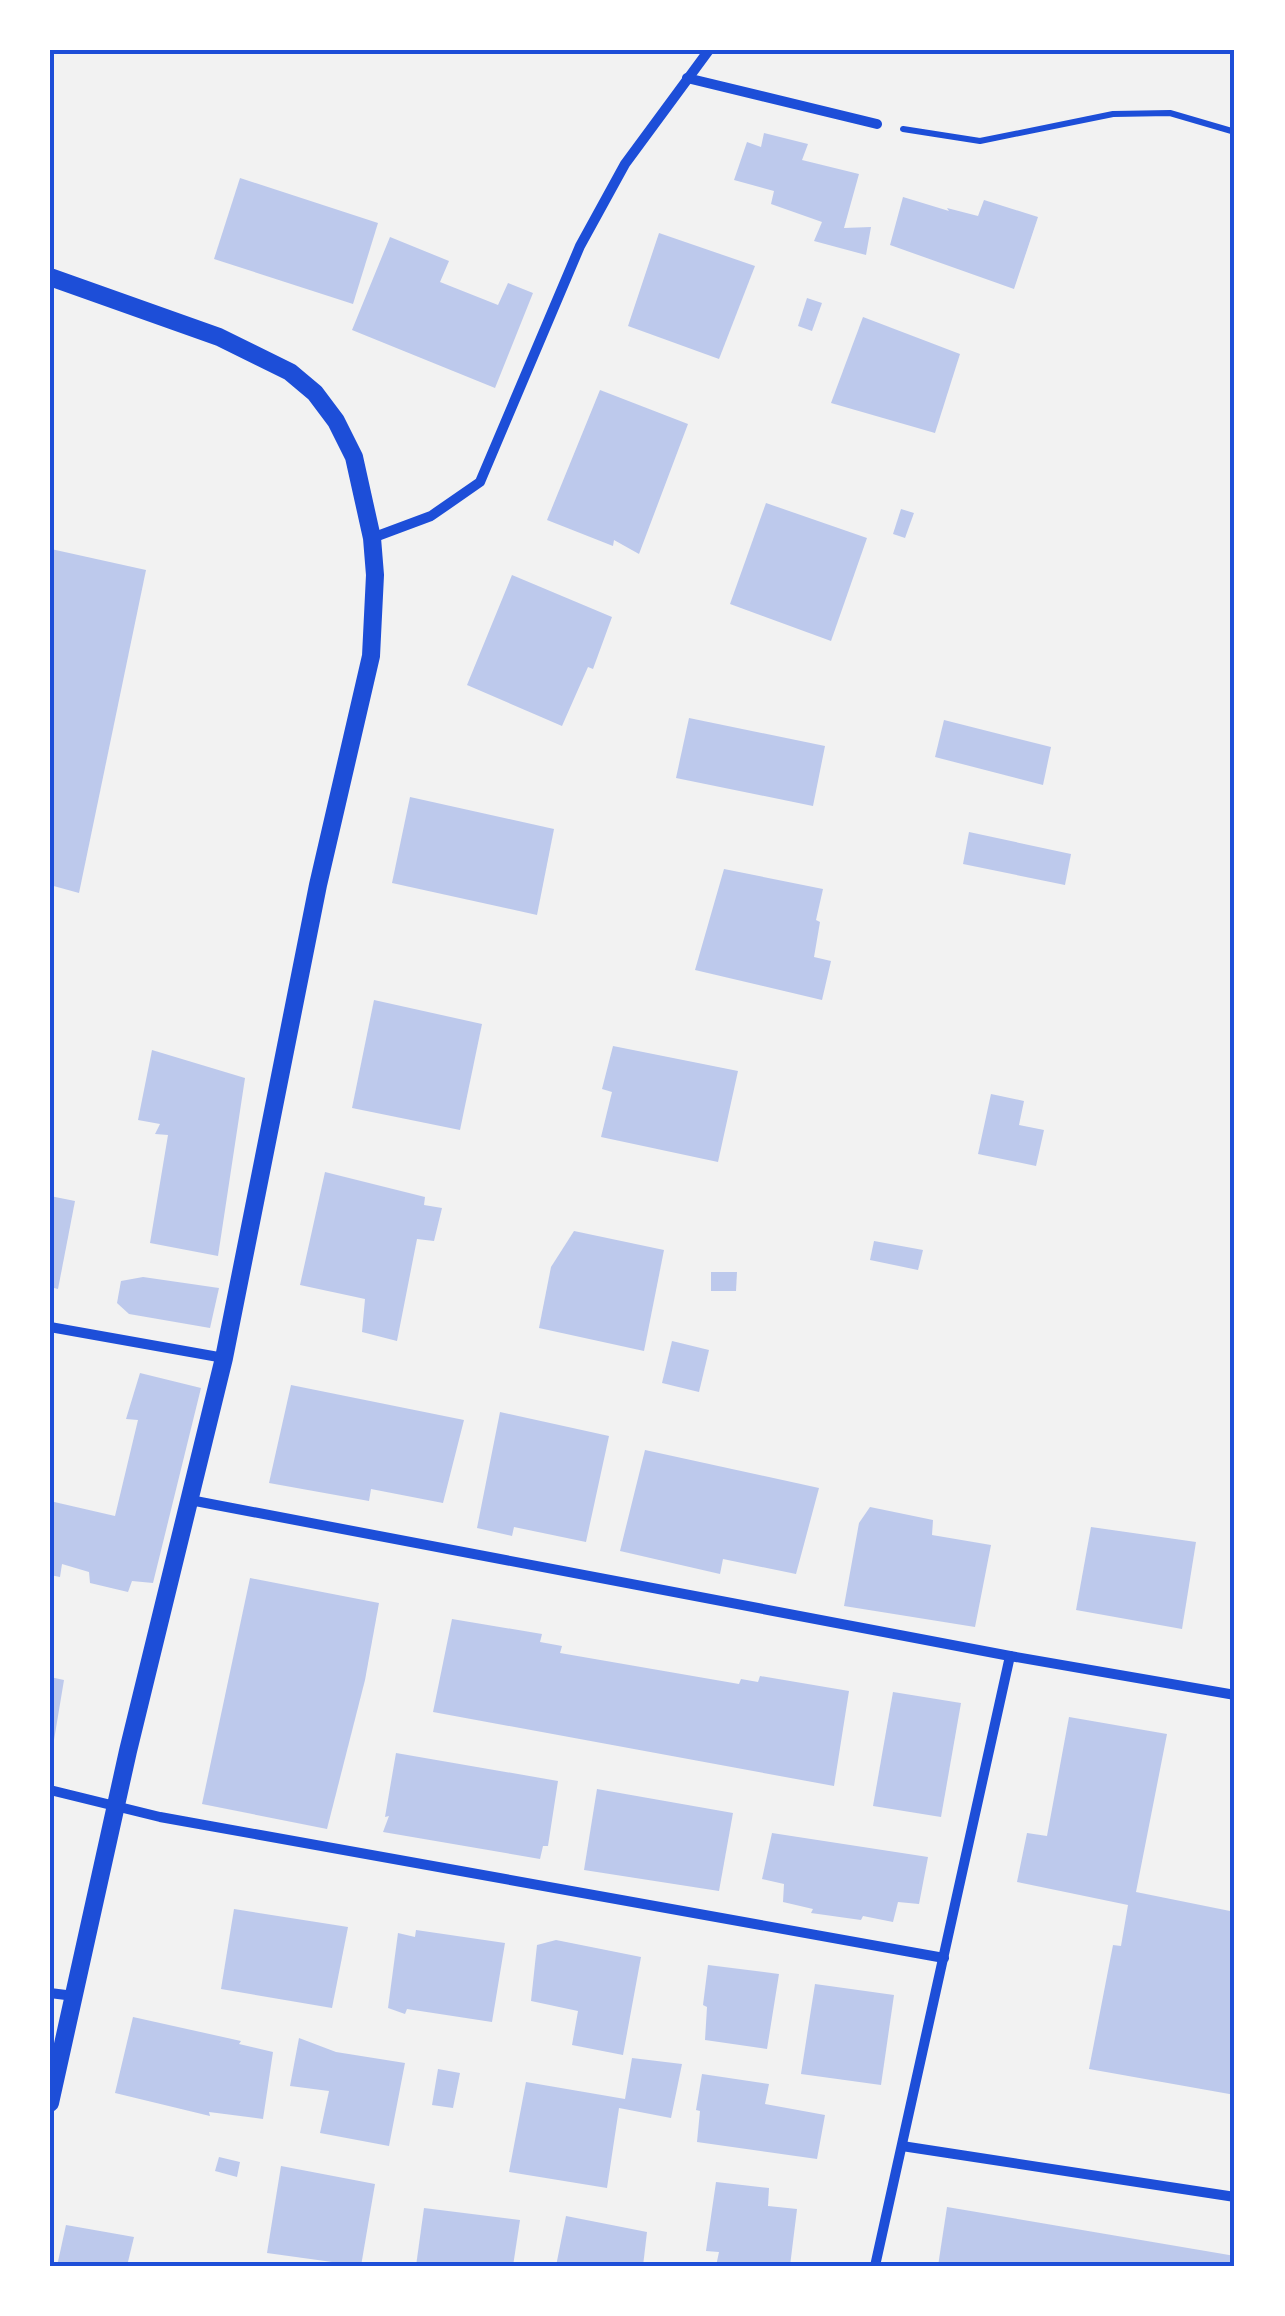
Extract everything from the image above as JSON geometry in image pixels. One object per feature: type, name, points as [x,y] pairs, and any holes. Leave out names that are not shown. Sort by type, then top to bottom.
[{"type":"street","points":[[372,538],[431,516],[480,482],[580,246],[625,164],[709,50]]},
{"type":"street","points":[[687,78],[877,124]]},
{"type":"street","points":[[50,277],[219,337],[290,372],[315,392],[336,421],[354,457],[376,574],[370,656],[318,885],[224,1358],[116,1806],[50,2103]]},
{"type":"street","points":[[50,1327],[224,1358]]},
{"type":"street","points":[[190,1500],[1235,1695]]},
{"type":"street","points":[[875,2266],[1010,1656]]},
{"type":"street","points":[[50,1790],[179,1820],[944,1958]]},
{"type":"street","points":[[50,1993],[75,1996]]},
{"type":"street","points":[[902,2146],[1235,2198]]},
{"type":"path","points":[[877,124],[980,142],[1113,114],[1170,114],[1235,132]]},
{"type":"building","points":[[764,133],[808,144],[802,160],[859,174],[844,228],[871,227],[866,255],[814,241],[822,222],[771,204],[774,191],[734,180],[747,142],[761,147]]},
{"type":"building","points":[[240,178],[378,223],[353,304],[214,259]]},
{"type":"building","points":[[903,197],[978,216],[984,200],[1038,217],[1014,289],[890,245]]},
{"type":"building","points":[[659,233],[755,266],[719,359],[628,326]]},
{"type":"building","points":[[390,237],[449,261],[440,282],[498,305],[508,283],[533,293],[495,388],[352,330]]},
{"type":"building","points":[[807,298],[822,303],[812,331],[798,326]]},
{"type":"building","points":[[863,317],[960,354],[935,433],[831,403]]},
{"type":"building","points":[[600,390],[688,424],[639,554],[614,540],[613,546],[547,520]]},
{"type":"building","points":[[766,503],[867,538],[831,641],[730,604]]},
{"type":"building","points":[[901,509],[914,513],[905,538],[893,534]]},
{"type":"building","points":[[51,549],[146,570],[79,893],[50,885]]},
{"type":"building","points":[[512,575],[612,617],[593,669],[588,667],[562,726],[467,685]]},
{"type":"building","points":[[689,718],[825,746],[813,806],[676,778]]},
{"type":"building","points":[[944,720],[1051,747],[1043,785],[935,757]]},
{"type":"building","points":[[410,797],[554,829],[537,915],[392,883]]},
{"type":"building","points":[[969,832],[1071,854],[1065,885],[963,864]]},
{"type":"building","points":[[724,869],[823,889],[814,957],[831,961],[822,1000],[695,970]]},
{"type":"building","points":[[374,1000],[482,1024],[460,1130],[352,1108]]},
{"type":"building","points":[[613,1046],[738,1071],[718,1162],[601,1137],[612,1092],[602,1089]]},
{"type":"building","points":[[152,1050],[245,1078],[218,1256],[150,1243],[168,1135],[155,1134],[160,1124],[138,1120]]},
{"type":"building","points":[[991,1094],[1024,1101],[1019,1125],[1044,1130],[1036,1166],[978,1154]]},
{"type":"building","points":[[325,1172],[425,1197],[424,1205],[442,1208],[434,1241],[417,1239],[397,1341],[362,1332],[365,1299],[300,1285]]},
{"type":"building","points":[[50,1196],[75,1201],[58,1289],[50,1287]]},
{"type":"building","points":[[574,1231],[664,1250],[644,1351],[539,1328],[551,1267]]},
{"type":"building","points":[[874,1241],[923,1250],[918,1270],[870,1260]]},
{"type":"building","points":[[711,1272],[737,1272],[736,1291],[711,1291]]},
{"type":"building","points":[[143,1277],[219,1288],[210,1328],[129,1314],[117,1303],[121,1281]]},
{"type":"building","points":[[672,1341],[709,1350],[699,1392],[662,1383]]},
{"type":"building","points":[[140,1373],[201,1388],[153,1583],[132,1581],[128,1592],[90,1583],[89,1572],[62,1564],[60,1577],[50,1575],[50,1501],[115,1516],[138,1420],[126,1419]]},
{"type":"building","points":[[291,1385],[464,1420],[443,1503],[371,1489],[369,1501],[269,1483]]},
{"type":"building","points":[[500,1412],[609,1436],[586,1542],[514,1527],[512,1536],[477,1528]]},
{"type":"building","points":[[645,1450],[819,1488],[796,1574],[723,1559],[720,1574],[620,1551]]},
{"type":"building","points":[[870,1507],[933,1520],[932,1535],[991,1545],[975,1627],[844,1606],[859,1523]]},
{"type":"building","points":[[1091,1527],[1196,1542],[1182,1629],[1076,1610]]},
{"type":"building","points":[[250,1578],[379,1603],[365,1680],[327,1829],[202,1804]]},
{"type":"building","points":[[452,1619],[542,1634],[540,1642],[562,1646],[560,1653],[739,1684],[741,1679],[758,1682],[760,1676],[849,1691],[834,1786],[433,1712]]},
{"type":"building","points":[[50,1677],[64,1680],[52,1752],[50,1752]]},
{"type":"building","points":[[893,1692],[961,1703],[941,1817],[873,1806]]},
{"type":"building","points":[[1069,1717],[1167,1734],[1136,1892],[1235,1912],[1235,2095],[1089,2069],[1113,1945],[1121,1946],[1128,1905],[1017,1882],[1027,1833],[1047,1836]]},
{"type":"building","points":[[396,1753],[558,1781],[548,1846],[543,1846],[540,1859],[383,1832],[389,1816],[385,1817]]},
{"type":"building","points":[[597,1789],[733,1813],[719,1891],[584,1870]]},
{"type":"building","points":[[772,1833],[928,1857],[919,1904],[898,1902],[893,1922],[811,1913],[813,1909],[783,1902],[784,1884],[762,1879]]},
{"type":"building","points":[[234,1909],[348,1927],[332,2008],[221,1989]]},
{"type":"building","points":[[416,1930],[505,1943],[492,2022],[407,2009],[405,2014],[388,2008],[398,1933],[415,1937]]},
{"type":"building","points":[[556,1940],[641,1957],[623,2055],[572,2045],[578,2011],[531,2001],[537,1945]]},
{"type":"building","points":[[708,1965],[779,1974],[767,2049],[705,2040],[707,2007],[703,2005]]},
{"type":"building","points":[[815,1984],[894,1995],[881,2085],[801,2074]]},
{"type":"building","points":[[133,2017],[273,2052],[263,2119],[209,2112],[210,2116],[115,2093]]},
{"type":"building","points":[[299,2038],[336,2052],[405,2063],[389,2146],[320,2133],[329,2091],[290,2086]]},
{"type":"building","points":[[632,2058],[682,2064],[671,2118],[619,2108],[607,2188],[509,2172],[526,2082],[625,2099]]},
{"type":"building","points":[[438,2069],[460,2073],[453,2108],[432,2105]]},
{"type":"building","points":[[702,2074],[769,2084],[765,2104],[825,2115],[817,2159],[697,2142],[700,2111],[696,2110]]},
{"type":"building","points":[[219,2157],[240,2162],[237,2177],[215,2171]]},
{"type":"building","points":[[281,2166],[375,2184],[361,2266],[267,2253]]},
{"type":"building","points":[[716,2182],[769,2188],[768,2206],[797,2209],[790,2266],[716,2266],[719,2252],[706,2251]]},
{"type":"building","points":[[947,2207],[1235,2256],[1235,2266],[938,2266]]},
{"type":"building","points":[[424,2208],[520,2220],[513,2266],[416,2266]]},
{"type":"building","points":[[566,2216],[647,2232],[643,2266],[556,2266]]},
{"type":"building","points":[[66,2225],[134,2237],[127,2266],[57,2266]]}]
